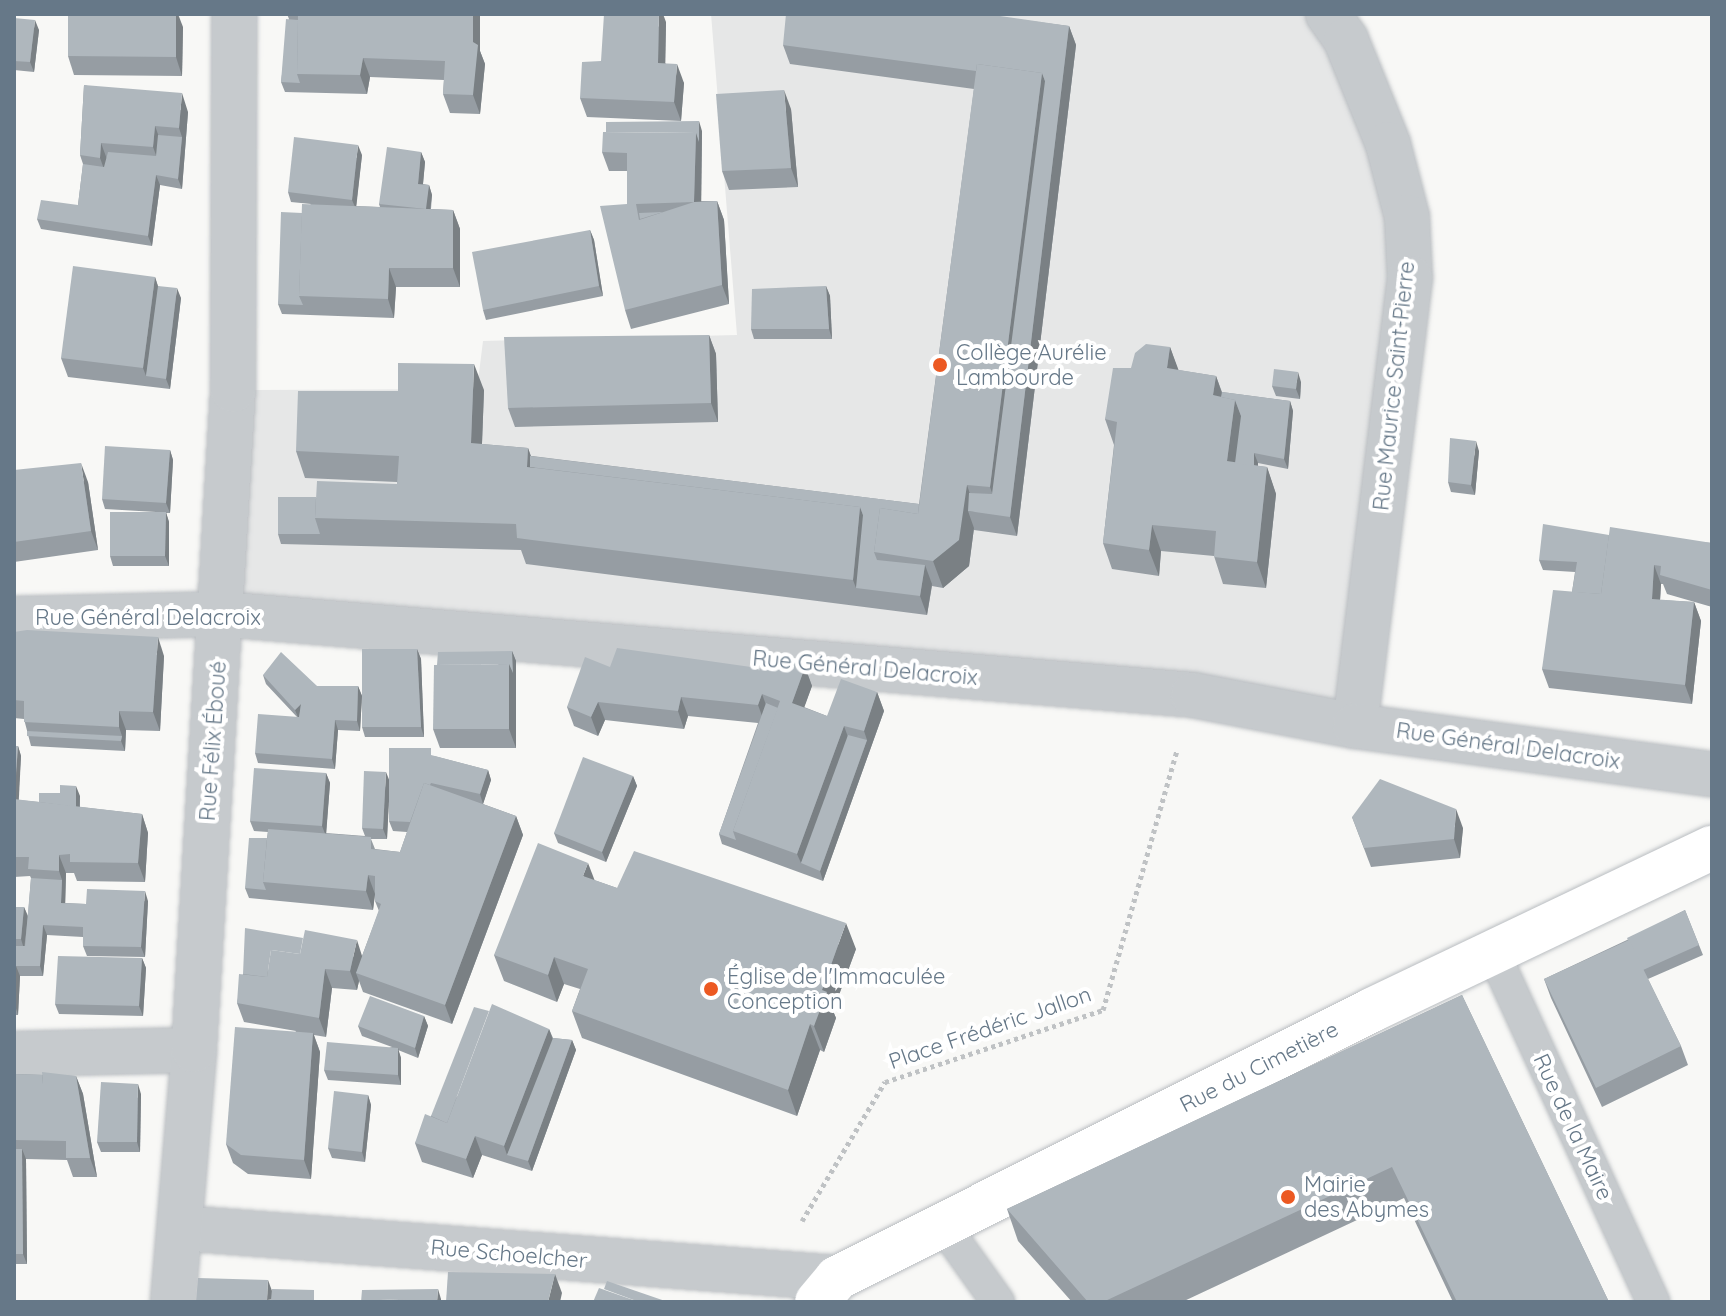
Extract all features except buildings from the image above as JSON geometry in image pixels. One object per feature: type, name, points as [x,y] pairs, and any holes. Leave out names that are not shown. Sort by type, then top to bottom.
[{"type":"main road","name":"Rue du Cimetière","points":[[827,1290],[943,1225],[1493,952],[1712,848]]},
{"type":"street","name":"Rue Félix Éboué","points":[[173,1302],[194,1050],[233,390],[234,14]]},
{"type":"street","name":"Rue Maurice Saint-Pierre","points":[[1328,14],[1346,40],[1388,144],[1407,217],[1410,278],[1355,726]]},
{"type":"street","name":"Rue Général Delacroix","points":[[14,619],[221,614],[1193,695],[1355,726],[1712,774]]},
{"type":"street","points":[[14,1054],[194,1050]]},
{"type":"street","name":"Rue Schoelcher","points":[[181,1228],[769,1275],[827,1290]]},
{"type":"lane","name":"Rue de la Maire","points":[[1493,952],[1653,1302]]},
{"type":"lane","points":[[943,1225],[998,1302]]},
{"type":"path","name":"Place Frédéric Jallon","points":[[769,1275],[885,1082],[1103,1010],[1193,695]]},
{"type":"shaded area","name":"Collège Aurélie Lambourde","points":[[711,14],[1328,14],[1407,217],[1355,726],[221,614],[233,390],[477,389],[483,341],[737,335]]},
{"type":"place","name":"Collège Aurélie Lambourde","points":[[940,365]]},
{"type":"place","name":"Église de l'Immaculée Conception","points":[[711,989]]},
{"type":"place","name":"Mairie des Abymes","points":[[1288,1197]]}]
